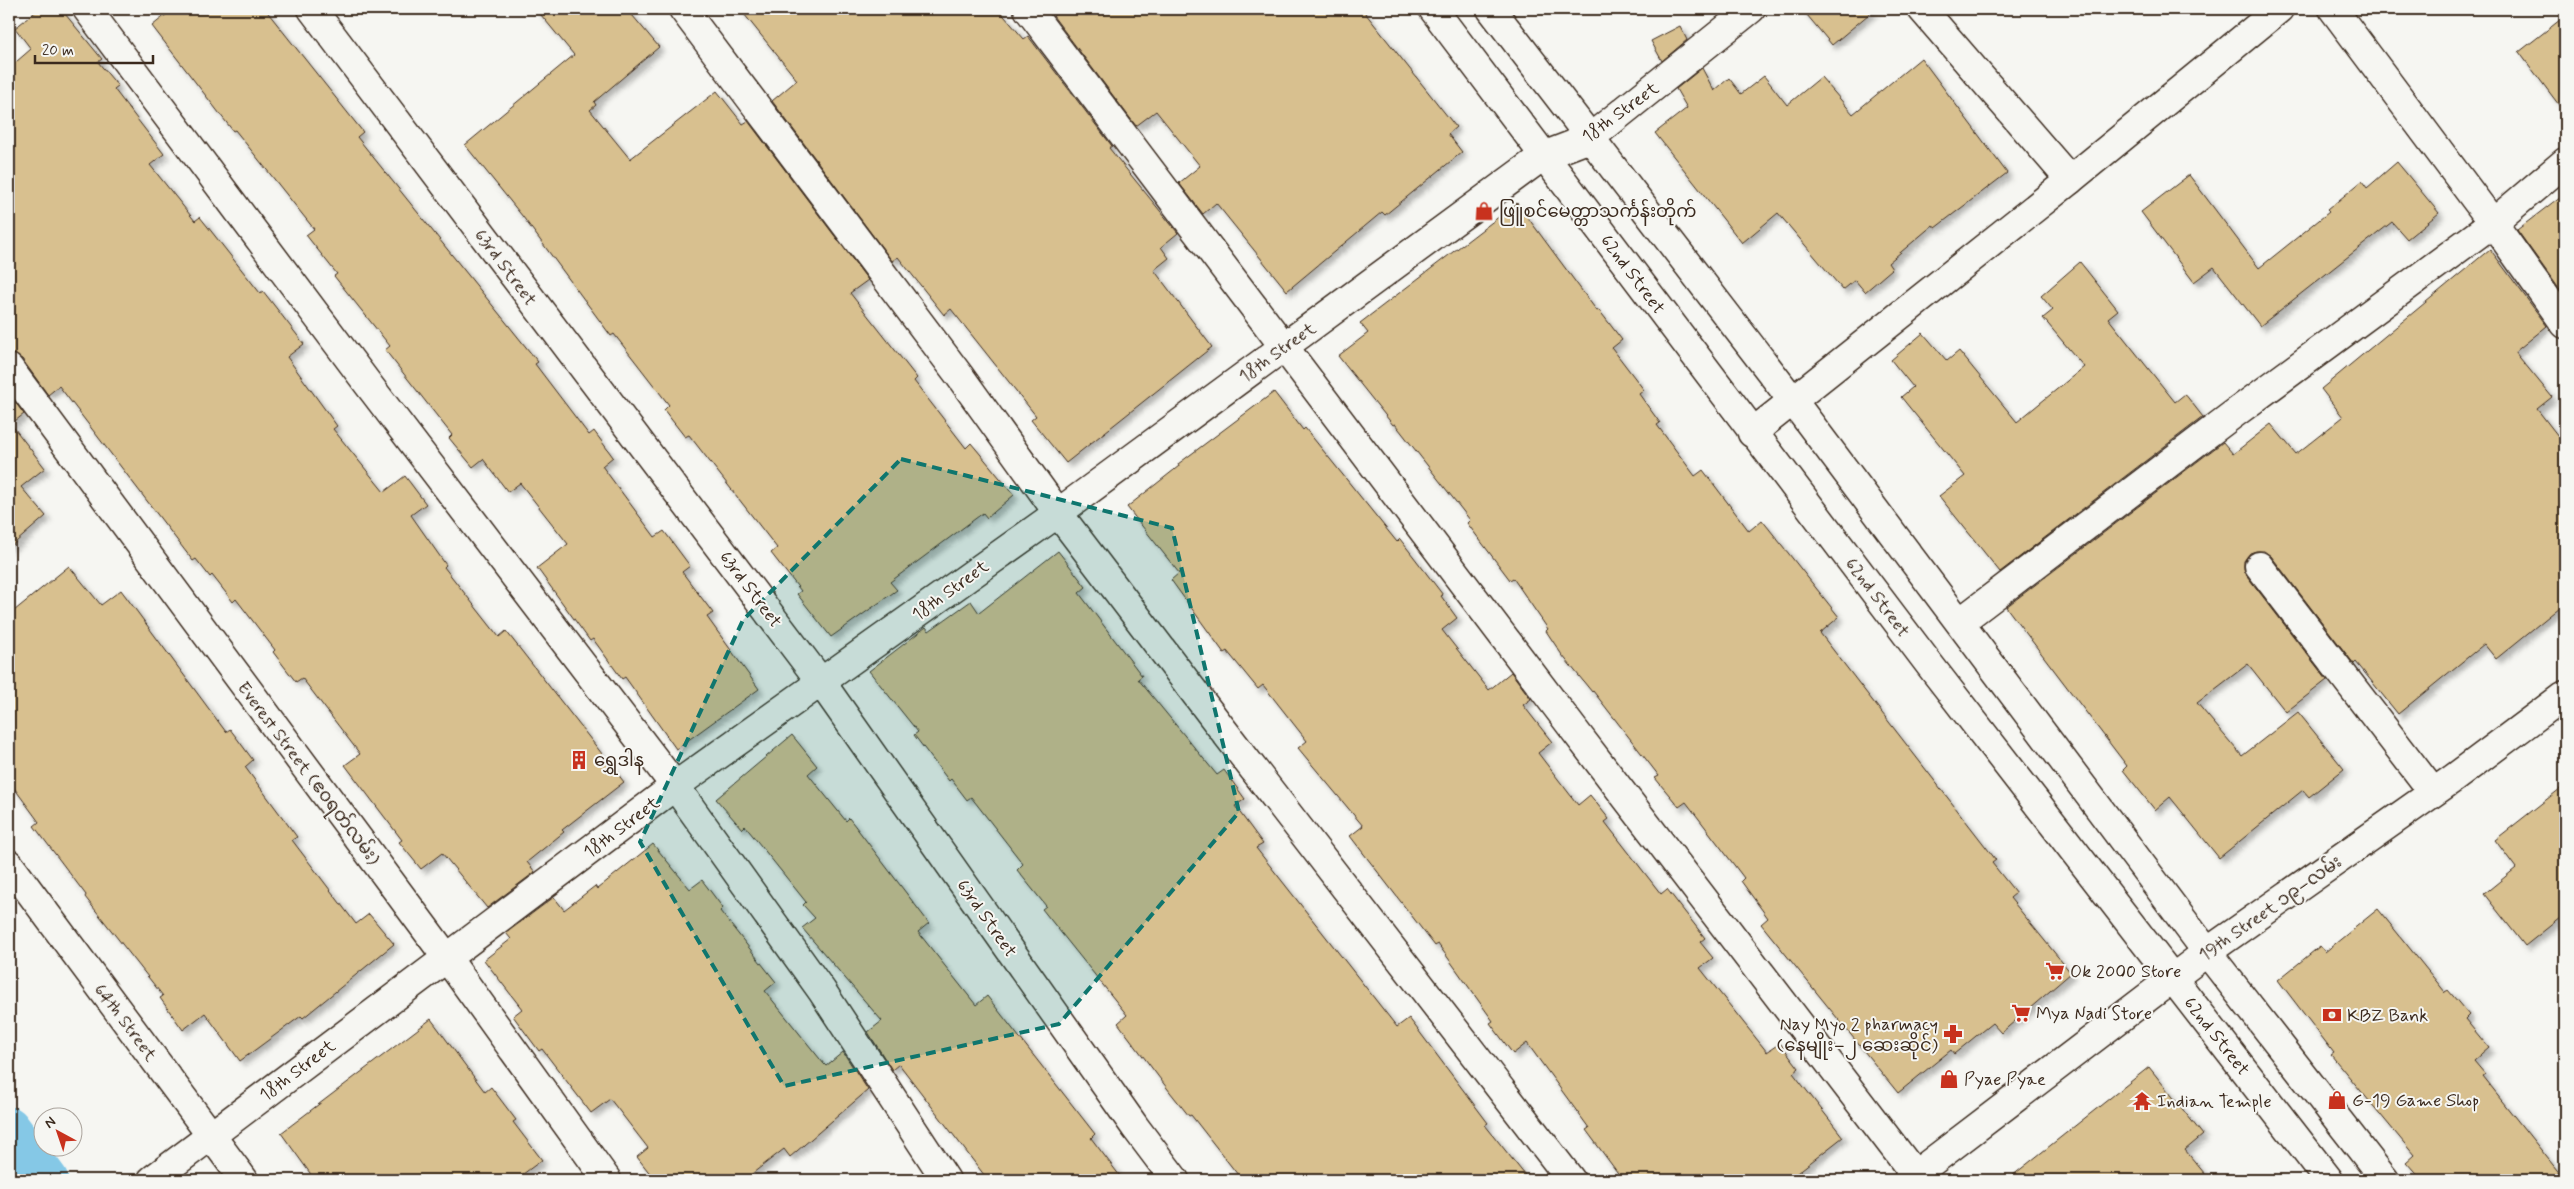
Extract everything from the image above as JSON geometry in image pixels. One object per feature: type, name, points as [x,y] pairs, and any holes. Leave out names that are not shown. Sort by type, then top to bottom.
[{"type":"street","points":[[88,9],[368,384],[675,786],[822,991],[946,1180]]},
{"type":"street","name":"63rd Street","points":[[312,9],[821,682],[1135,1127],[1175,1180]]},
{"type":"street","points":[[683,9],[1223,730],[1571,1180]]},
{"type":"street","points":[[1028,9],[1914,1178]]},
{"type":"street","name":"62nd Street","points":[[1433,9],[1752,433],[2329,1180]]},
{"type":"street","points":[[1491,9],[1960,622],[2207,952],[2385,1180]]},
{"type":"street","name":"18th Street","points":[[152,1180],[210,1134],[675,786],[1058,512],[1543,156],[1590,138],[1751,9]]},
{"type":"street","points":[[1922,9],[2070,180]]},
{"type":"street","points":[[1752,433],[2070,180],[2279,9]]},
{"type":"street","points":[[2333,9],[2493,223],[2565,324]]},
{"type":"street","points":[[1960,622],[2231,416],[2493,223],[2565,162]]},
{"type":"street","name":"Everest Street (ဧ၀ရတ်လမ်း)","points":[[9,368],[447,958],[607,1180]]},
{"type":"street","points":[[2259,566],[2433,792]]},
{"type":"street","name":"19th Street ၁၉−လမ်း","points":[[1914,1178],[2207,952],[2433,792],[2565,695]]},
{"type":"street","name":"64th Street","points":[[9,864],[244,1180]]},
{"type":"highlighted area","points":[[901,459],[1172,528],[1239,812],[1059,1024],[784,1086],[640,842],[743,620]]},
{"type":"building","points":[[39,9],[61,9],[102,59],[98,62],[118,86],[114,89],[164,154],[150,165],[195,221],[200,217],[260,293],[263,291],[304,344],[287,357],[337,426],[333,429],[384,492],[405,476],[426,504],[411,515],[446,565],[444,567],[499,637],[506,631],[624,782],[562,830],[564,832],[527,862],[535,872],[487,908],[442,853],[421,869],[399,842],[402,840],[345,765],[360,754],[302,678],[296,682],[273,652],[275,650],[236,599],[233,602],[212,575],[210,577],[196,559],[193,561],[59,386],[48,395],[22,359],[9,353],[9,68],[31,49],[15,28]]},
{"type":"building","points":[[173,9],[265,9],[363,132],[357,137],[538,362],[535,364],[589,435],[594,431],[613,457],[602,466],[655,537],[664,531],[690,566],[682,572],[713,613],[707,617],[759,689],[676,749],[625,677],[622,679],[593,639],[590,641],[537,568],[568,544],[520,483],[508,492],[483,459],[473,467],[449,438],[452,435],[385,350],[390,346],[334,276],[337,274],[306,235],[314,229],[235,130],[233,131],[152,26]]},
{"type":"building","points":[[536,9],[627,9],[659,47],[594,102],[596,105],[590,110],[630,159],[717,91],[743,124],[748,121],[868,280],[850,293],[917,378],[914,381],[966,448],[971,443],[1014,495],[987,518],[983,513],[890,582],[897,590],[831,637],[797,594],[801,591],[771,553],[777,548],[689,435],[685,437],[664,410],[669,405],[614,334],[611,336],[523,217],[465,145],[574,55]]},
{"type":"building","points":[[740,9],[998,9],[1024,39],[1028,36],[1112,146],[1109,148],[1178,233],[1161,247],[1169,258],[1154,270],[1212,347],[1066,463],[1031,420],[1036,416],[951,309],[944,315],[898,257],[892,261],[772,101],[797,80]]},
{"type":"building","points":[[1063,9],[1362,9],[1456,127],[1448,134],[1462,152],[1385,215],[1382,212],[1287,291],[1216,203],[1203,214],[1179,183],[1200,166],[1156,111],[1136,126],[1053,16]]},
{"type":"building","points":[[1802,9],[1875,9],[1832,45]]},
{"type":"building","points":[[2565,16],[2565,113],[2519,52]]},
{"type":"building","points":[[1680,26],[1687,40],[1662,61],[1651,41]]},
{"type":"building","points":[[1921,58],[2007,173],[1935,228],[1933,225],[1888,263],[1892,269],[1865,292],[1855,280],[1843,290],[1778,213],[1742,243],[1655,133],[1687,108],[1676,89],[1702,68],[1714,91],[1729,78],[1741,94],[1764,76],[1787,105],[1821,77],[1853,114]]},
{"type":"building","points":[[2397,162],[2439,213],[2407,239],[2392,222],[2260,326],[2214,267],[2194,282],[2141,212],[2189,175],[2259,268],[2329,212],[2327,210],[2362,181],[2367,188]]},
{"type":"building","points":[[2565,193],[2565,297],[2517,230]]},
{"type":"building","points":[[1517,203],[1597,311],[1599,310],[1622,340],[1612,348],[1644,390],[1639,394],[1660,423],[1657,425],[1695,476],[1703,470],[1749,531],[1762,520],[1839,617],[1820,633],[1996,860],[1992,863],[2016,893],[2010,898],[2071,973],[2001,1033],[1992,1023],[1954,1054],[1951,1050],[1898,1093],[1761,924],[1768,918],[1741,881],[1744,878],[1686,802],[1679,807],[1655,778],[1659,776],[1593,691],[1562,655],[1546,631],[1548,629],[1513,578],[1510,580],[1467,523],[1470,520],[1395,424],[1393,425],[1338,356],[1368,333],[1360,323]]},
{"type":"building","points":[[2490,249],[2547,326],[2515,352],[2552,397],[2537,409],[2565,445],[2565,603],[2496,659],[2484,644],[2398,714],[2356,662],[2354,664],[2271,556],[2264,551],[2250,553],[2244,561],[2244,569],[2247,576],[2327,680],[2286,712],[2248,664],[2197,703],[2242,756],[2298,712],[2344,769],[2309,797],[2303,790],[2219,858],[2170,797],[2155,810],[2123,770],[2127,766],[2006,607],[2223,442],[2233,454],[2271,424],[2296,454],[2343,417],[2321,389]]},
{"type":"building","points":[[2080,262],[2118,310],[2108,318],[2175,402],[2185,394],[2203,417],[2000,572],[1939,496],[1965,476],[1901,397],[1913,387],[1891,360],[1923,333],[1947,361],[1959,351],[2017,422],[2084,367],[2043,318],[2053,310],[2041,296]]},
{"type":"building","points":[[1274,392],[1303,430],[1305,428],[1397,542],[1400,539],[1443,595],[1441,596],[1457,618],[1442,630],[1489,690],[1511,672],[1531,699],[1523,705],[1552,742],[1538,753],[1578,805],[1590,795],[1609,819],[1605,822],[1661,894],[1667,889],[1705,938],[1700,942],[1713,958],[1700,968],[1767,1052],[1780,1043],[1799,1068],[1793,1073],[1843,1137],[1788,1180],[1623,1180],[1586,1130],[1589,1128],[1527,1043],[1513,1054],[1490,1023],[1493,1021],[1438,944],[1435,946],[1350,836],[1363,826],[1298,748],[1307,741],[1263,685],[1258,689],[1227,651],[1224,653],[1171,580],[1179,573],[1127,507],[1179,466],[1178,464]]},
{"type":"building","points":[[9,394],[24,414],[11,424],[45,468],[21,487],[46,516],[9,548]]},
{"type":"building","points":[[1058,551],[1086,587],[1079,593],[1142,676],[1138,679],[1217,775],[1224,770],[1245,799],[1235,806],[1263,844],[1256,848],[1397,1027],[1409,1018],[1488,1123],[1485,1125],[1529,1180],[1242,1180],[1191,1115],[1189,1116],[1170,1092],[1118,1023],[1127,1015],[1042,909],[1046,906],[1017,870],[1023,864],[971,797],[967,800],[951,779],[949,781],[914,735],[918,732],[869,671],[926,627],[929,631],[971,601],[979,613]]},
{"type":"building","points":[[69,566],[101,605],[121,590],[226,732],[230,729],[253,760],[245,767],[297,837],[292,840],[356,924],[369,914],[394,944],[303,1018],[301,1016],[240,1061],[205,1013],[183,1030],[160,998],[163,996],[85,897],[86,895],[34,826],[39,822],[9,781],[9,615]]},
{"type":"building","points":[[792,735],[817,766],[808,774],[846,821],[849,818],[929,923],[918,932],[976,1005],[987,996],[1095,1134],[1091,1138],[1123,1180],[988,1180],[899,1064],[892,1070],[868,1032],[882,1021],[802,928],[815,918],[803,905],[806,902],[745,826],[742,829],[716,799]]},
{"type":"building","points":[[2565,785],[2565,914],[2525,946],[2484,894],[2516,868],[2495,840]]},
{"type":"building","points":[[653,844],[690,889],[702,880],[723,908],[720,911],[776,982],[765,991],[824,1064],[826,1066],[843,1052],[868,1090],[790,1157],[784,1149],[744,1180],[655,1180],[637,1157],[648,1148],[610,1099],[591,1113],[542,1049],[539,1051],[513,1016],[522,1009],[484,960],[511,939],[506,933],[554,897],[564,910],[595,886],[597,889]]},
{"type":"building","points":[[2378,909],[2445,992],[2448,990],[2469,1015],[2465,1019],[2489,1048],[2474,1061],[2485,1074],[2482,1076],[2565,1180],[2422,1180],[2406,1162],[2414,1155],[2331,1055],[2334,1053],[2278,980],[2320,946],[2325,952]]},
{"type":"building","points":[[431,1019],[485,1092],[491,1087],[516,1120],[513,1122],[542,1160],[515,1180],[315,1180],[281,1133]]},
{"type":"building","name":"Indian Temple","points":[[2149,1067],[2203,1135],[2185,1150],[2210,1180],[2007,1180]]},
{"type":"waterway","points":[[9,1127],[48,1180]]},
{"type":"place","name":"ဖြူစင်မေတ္တာသင်္ကန်းတိုက်","points":[[1484,211]]},
{"type":"place","name":"ရွှေဒါန","points":[[579,760]]},
{"type":"place","name":"Ok 2000 Store","points":[[2055,971]]},
{"type":"place","name":"Mya Nadi Store","points":[[2021,1013]]},
{"type":"place","name":"KBZ Bank","points":[[2332,1015]]},
{"type":"place","name":"Nay Myo 2 pharmacy (နေမျိုး−၂ ဆေးဆိုင်)","points":[[1953,1034]]},
{"type":"place","name":"Pyae Pyae","points":[[1949,1079]]},
{"type":"place","name":"G-19 Game Shop","points":[[2337,1100]]},
{"type":"place","name":"Indian Temple","points":[[2142,1101]]}]
